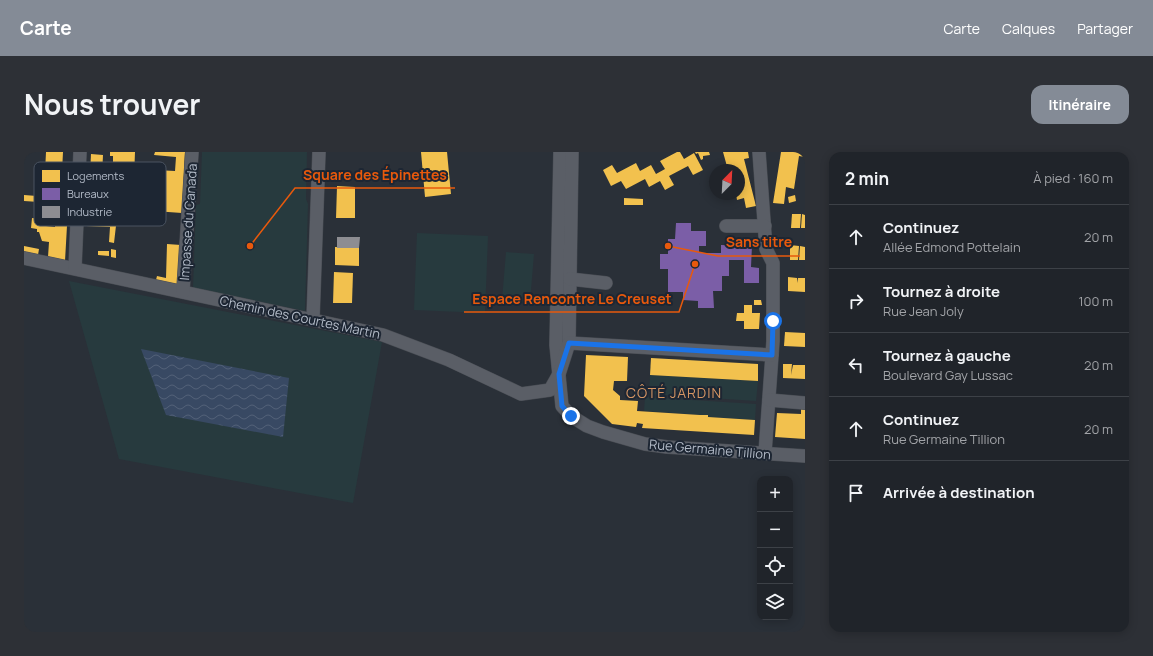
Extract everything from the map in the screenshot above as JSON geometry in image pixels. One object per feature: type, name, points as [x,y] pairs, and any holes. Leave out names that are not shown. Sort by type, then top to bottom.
[{"type":"street","points":[[79,162],[80,152]]},
{"type":"street","name":"Impasse du Canada","points":[[183,292],[192,152]]},
{"type":"street","points":[[313,319],[319,152]]},
{"type":"street","name":"Rue Germaine Tillion","points":[[560,152],[556,345],[562,406],[571,416],[587,426],[645,444],[668,448],[805,456]]},
{"type":"street","points":[[559,374],[569,343],[572,152]]},
{"type":"street","points":[[759,152],[766,249],[773,263],[772,355],[765,454]]},
{"type":"street","points":[[74,268],[76,226]]},
{"type":"street","points":[[726,226],[765,226]]},
{"type":"street","name":"Chemin des Courtes Martin","points":[[24,258],[383,335],[449,360],[521,394],[550,390],[559,374]]},
{"type":"street","points":[[570,279],[606,283]]},
{"type":"street","points":[[569,343],[772,355]]},
{"type":"street","points":[[769,400],[805,403]]},
{"type":"green space","points":[[202,152],[307,152],[306,199],[308,204],[305,311],[193,288],[196,205],[200,204]]},
{"type":"green space","points":[[417,233],[488,236],[485,313],[414,310]]},
{"type":"green space","points":[[506,252],[534,254],[530,302],[502,300]]},
{"type":"green space","points":[[69,281],[382,342],[353,503],[119,459]]},
{"type":"green space","points":[[650,375],[758,381],[756,401],[649,394]]},
{"type":"green space","points":[[645,397],[756,404],[755,420],[644,411]]},
{"type":"water","points":[[141,349],[289,378],[283,437],[166,415]]},
{"type":"building: Logements","points":[[46,152],[63,152],[62,162],[46,162]]},
{"type":"building: Logements","points":[[110,152],[135,152],[135,162],[113,162],[113,156],[110,156]]},
{"type":"building: Logements","points":[[155,152],[185,152],[182,213],[166,212],[166,171],[175,171],[176,157],[154,155]]},
{"type":"building: Logements","points":[[421,152],[447,152],[451,194],[425,197]]},
{"type":"building: Logements","points":[[677,152],[680,152],[684,159],[694,153],[703,170],[693,175],[688,166],[669,176],[674,185],[665,190],[660,181],[649,187],[645,179],[626,189],[621,181],[611,186],[603,170],[612,165],[617,173],[636,163],[640,171],[651,165],[656,174],[665,169],[660,161]]},
{"type":"building: Logements","points":[[695,152],[709,152],[710,155],[703,156],[703,159],[701,160],[698,153],[696,154]]},
{"type":"building: Logements","points":[[723,152],[748,152],[749,158],[744,159],[756,206],[746,208],[744,200],[745,164],[726,164]]},
{"type":"building: Logements","points":[[781,152],[805,152],[805,157],[799,156],[794,189],[786,187],[784,204],[773,203]]},
{"type":"building: Logements","points":[[91,154],[103,155],[103,162],[91,162]]},
{"type":"building: Logements","points":[[337,186],[355,187],[355,218],[336,218]]},
{"type":"building: Logements","points":[[24,195],[34,196],[34,202],[24,201]]},
{"type":"building: Logements","points":[[795,195],[796,201],[789,203],[788,197]]},
{"type":"building: Logements","points":[[624,198],[643,199],[643,205],[624,205]]},
{"type":"building: Logements","points":[[792,214],[801,214],[800,228],[791,228]]},
{"type":"building: Logements","points":[[802,214],[805,215],[805,228],[801,228]]},
{"type":"building: Logements","points":[[32,218],[34,218],[34,226],[67,226],[65,261],[48,257],[49,242],[42,241],[37,229],[31,228]]},
{"type":"building: Logements","points":[[86,226],[116,226],[114,243],[109,242],[110,227]]},
{"type":"building: Logements","points":[[167,244],[181,245],[179,285],[156,280],[157,276],[166,278]]},
{"type":"building: Logements","points":[[790,245],[799,246],[798,260],[790,260]]},
{"type":"building: Logements","points":[[24,246],[39,249],[38,255],[24,253]]},
{"type":"building: Logements","points":[[800,246],[805,247],[805,260],[799,260]]},
{"type":"building: Logements","points":[[335,247],[359,248],[359,266],[335,265]]},
{"type":"building: Logements","points":[[111,249],[116,250],[116,258],[111,257]]},
{"type":"building: Logements","points":[[98,251],[109,251],[109,256],[98,255]]},
{"type":"building: Logements","points":[[334,272],[353,273],[352,303],[333,303]]},
{"type":"building: Logements","points":[[788,277],[797,278],[797,283],[798,278],[805,278],[805,292],[788,291]]},
{"type":"building: Logements","points":[[754,300],[761,300],[762,305],[754,305]]},
{"type":"building: Logements","points":[[744,305],[752,305],[752,313],[760,313],[759,329],[744,329],[744,321],[736,321],[737,313],[744,313]]},
{"type":"building: Logements","points":[[785,332],[805,333],[805,347],[784,346]]},
{"type":"building: Logements","points":[[586,355],[628,357],[627,381],[614,381],[613,390],[620,396],[620,400],[638,401],[637,411],[708,415],[708,417],[755,420],[754,435],[642,428],[643,424],[637,423],[636,427],[612,424],[584,396]]},
{"type":"building: Logements","points":[[651,358],[758,364],[758,381],[650,375]]},
{"type":"building: Logements","points":[[783,364],[792,364],[791,375],[793,365],[805,365],[805,379],[783,378]]},
{"type":"building: Logements","points":[[801,409],[805,409],[805,439],[775,437],[777,413],[801,414]]},
{"type":"building: Bureaux","points":[[676,223],[691,223],[691,231],[706,231],[706,246],[699,246],[699,253],[721,253],[721,245],[752,246],[751,267],[759,268],[759,283],[744,283],[744,260],[729,260],[729,276],[722,276],[722,291],[713,291],[714,308],[698,308],[698,301],[683,300],[683,292],[668,292],[668,269],[660,269],[660,254],[668,254],[668,239],[675,239]]},
{"type":"building: Industrie","points":[[329,172],[342,172],[341,180],[329,180]]},
{"type":"building: Industrie","points":[[337,237],[360,237],[359,248],[337,248]]},
{"type":"place","name":"Square des Épinettes","points":[[250,246]]},
{"type":"place","name":"Sans titre","points":[[668,246]]},
{"type":"place","name":"Espace Rencontre Le Creuset","points":[[695,264]]},
{"type":"district","name":"CÔTÉ JARDIN","points":[[674,393]]},
{"type":"route","points":[[571,416],[562,406],[559,374],[569,343],[772,355],[773,321]]}]
